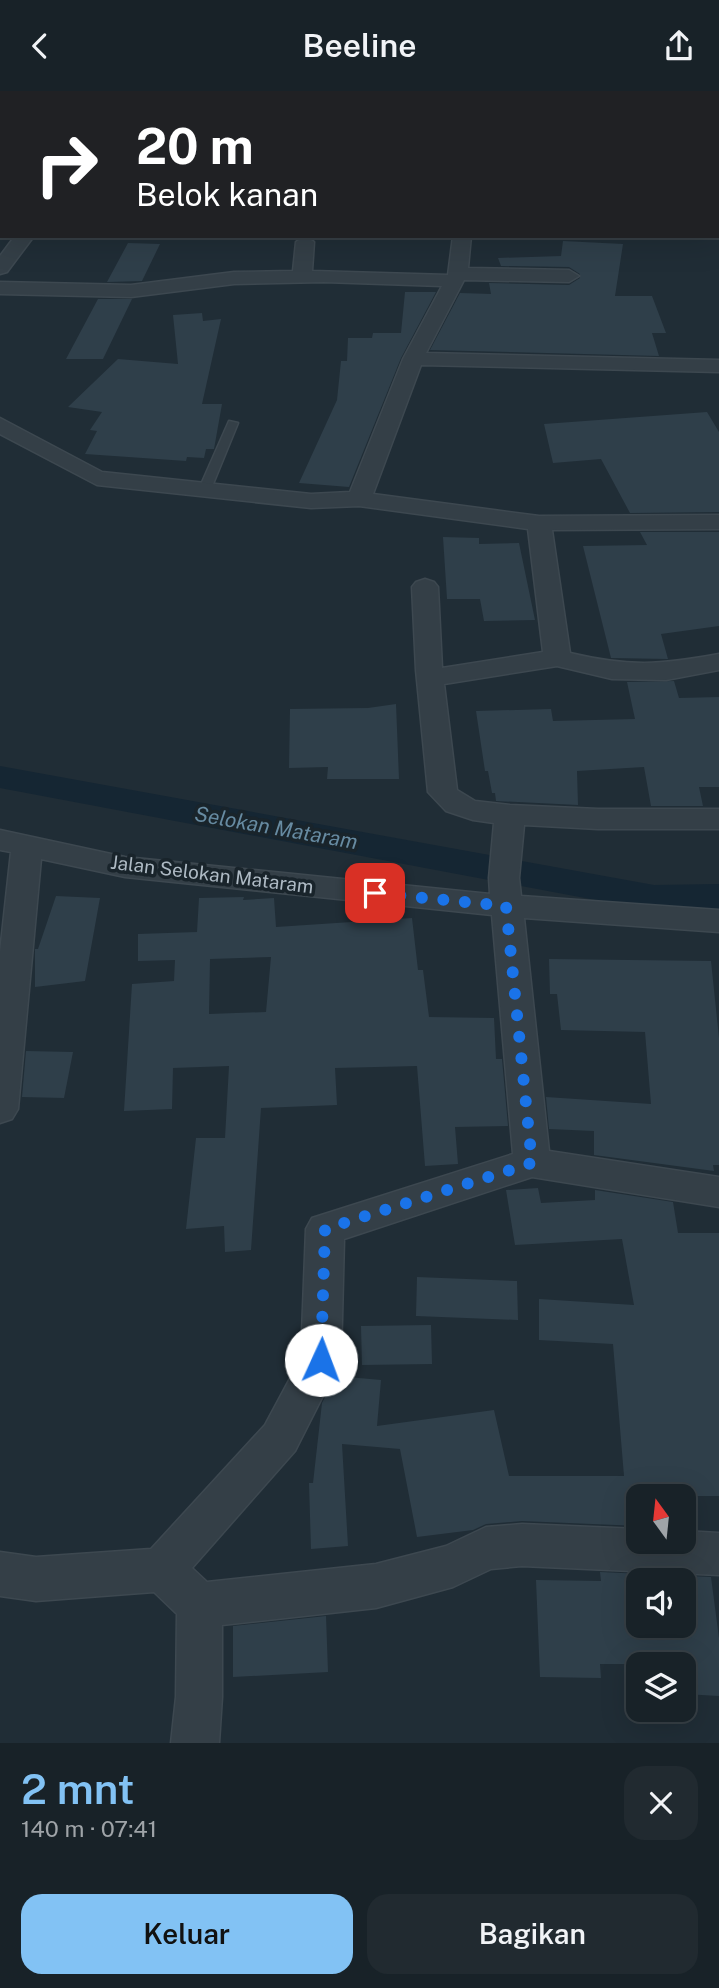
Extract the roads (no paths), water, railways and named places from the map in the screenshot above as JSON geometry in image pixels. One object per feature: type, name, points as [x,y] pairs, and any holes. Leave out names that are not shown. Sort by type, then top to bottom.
[{"type":"street","points":[[0,268],[23,238]]},
{"type":"street","points":[[359,499],[414,359],[456,278],[462,238]]},
{"type":"street","points":[[302,276],[305,242]]},
{"type":"street","points":[[0,288],[131,291],[207,281],[302,276],[569,276]]},
{"type":"street","points":[[414,359],[719,366]]},
{"type":"street","points":[[0,425],[97,478],[311,501],[359,499],[539,523],[719,522]]},
{"type":"street","points":[[253,496],[266,523]]},
{"type":"street","points":[[539,523],[557,658]]},
{"type":"street","points":[[425,587],[430,678],[443,792],[451,802],[459,807],[509,822],[719,819]]},
{"type":"street","points":[[430,678],[557,658],[612,671],[666,672],[719,662]]},
{"type":"street","points":[[509,822],[505,892],[532,1163]]},
{"type":"street","points":[[0,1109],[13,843]]},
{"type":"street","name":"Jalan Selokan Mataram","points":[[13,843],[125,867],[505,892],[719,921]]},
{"type":"street","points":[[0,1573],[36,1579],[162,1570],[280,1438],[321,1360],[325,1229],[532,1163],[719,1192]]},
{"type":"street","points":[[199,1605],[376,1586],[453,1566],[486,1548],[522,1545],[719,1554]]},
{"type":"street","points":[[162,1570],[199,1605],[200,1697],[195,1743]]},
{"type":"lane","points":[[205,489],[233,423]]},
{"type":"waterway","name":"Selokan Mataram","points":[[0,777],[654,898],[719,897]]}]
